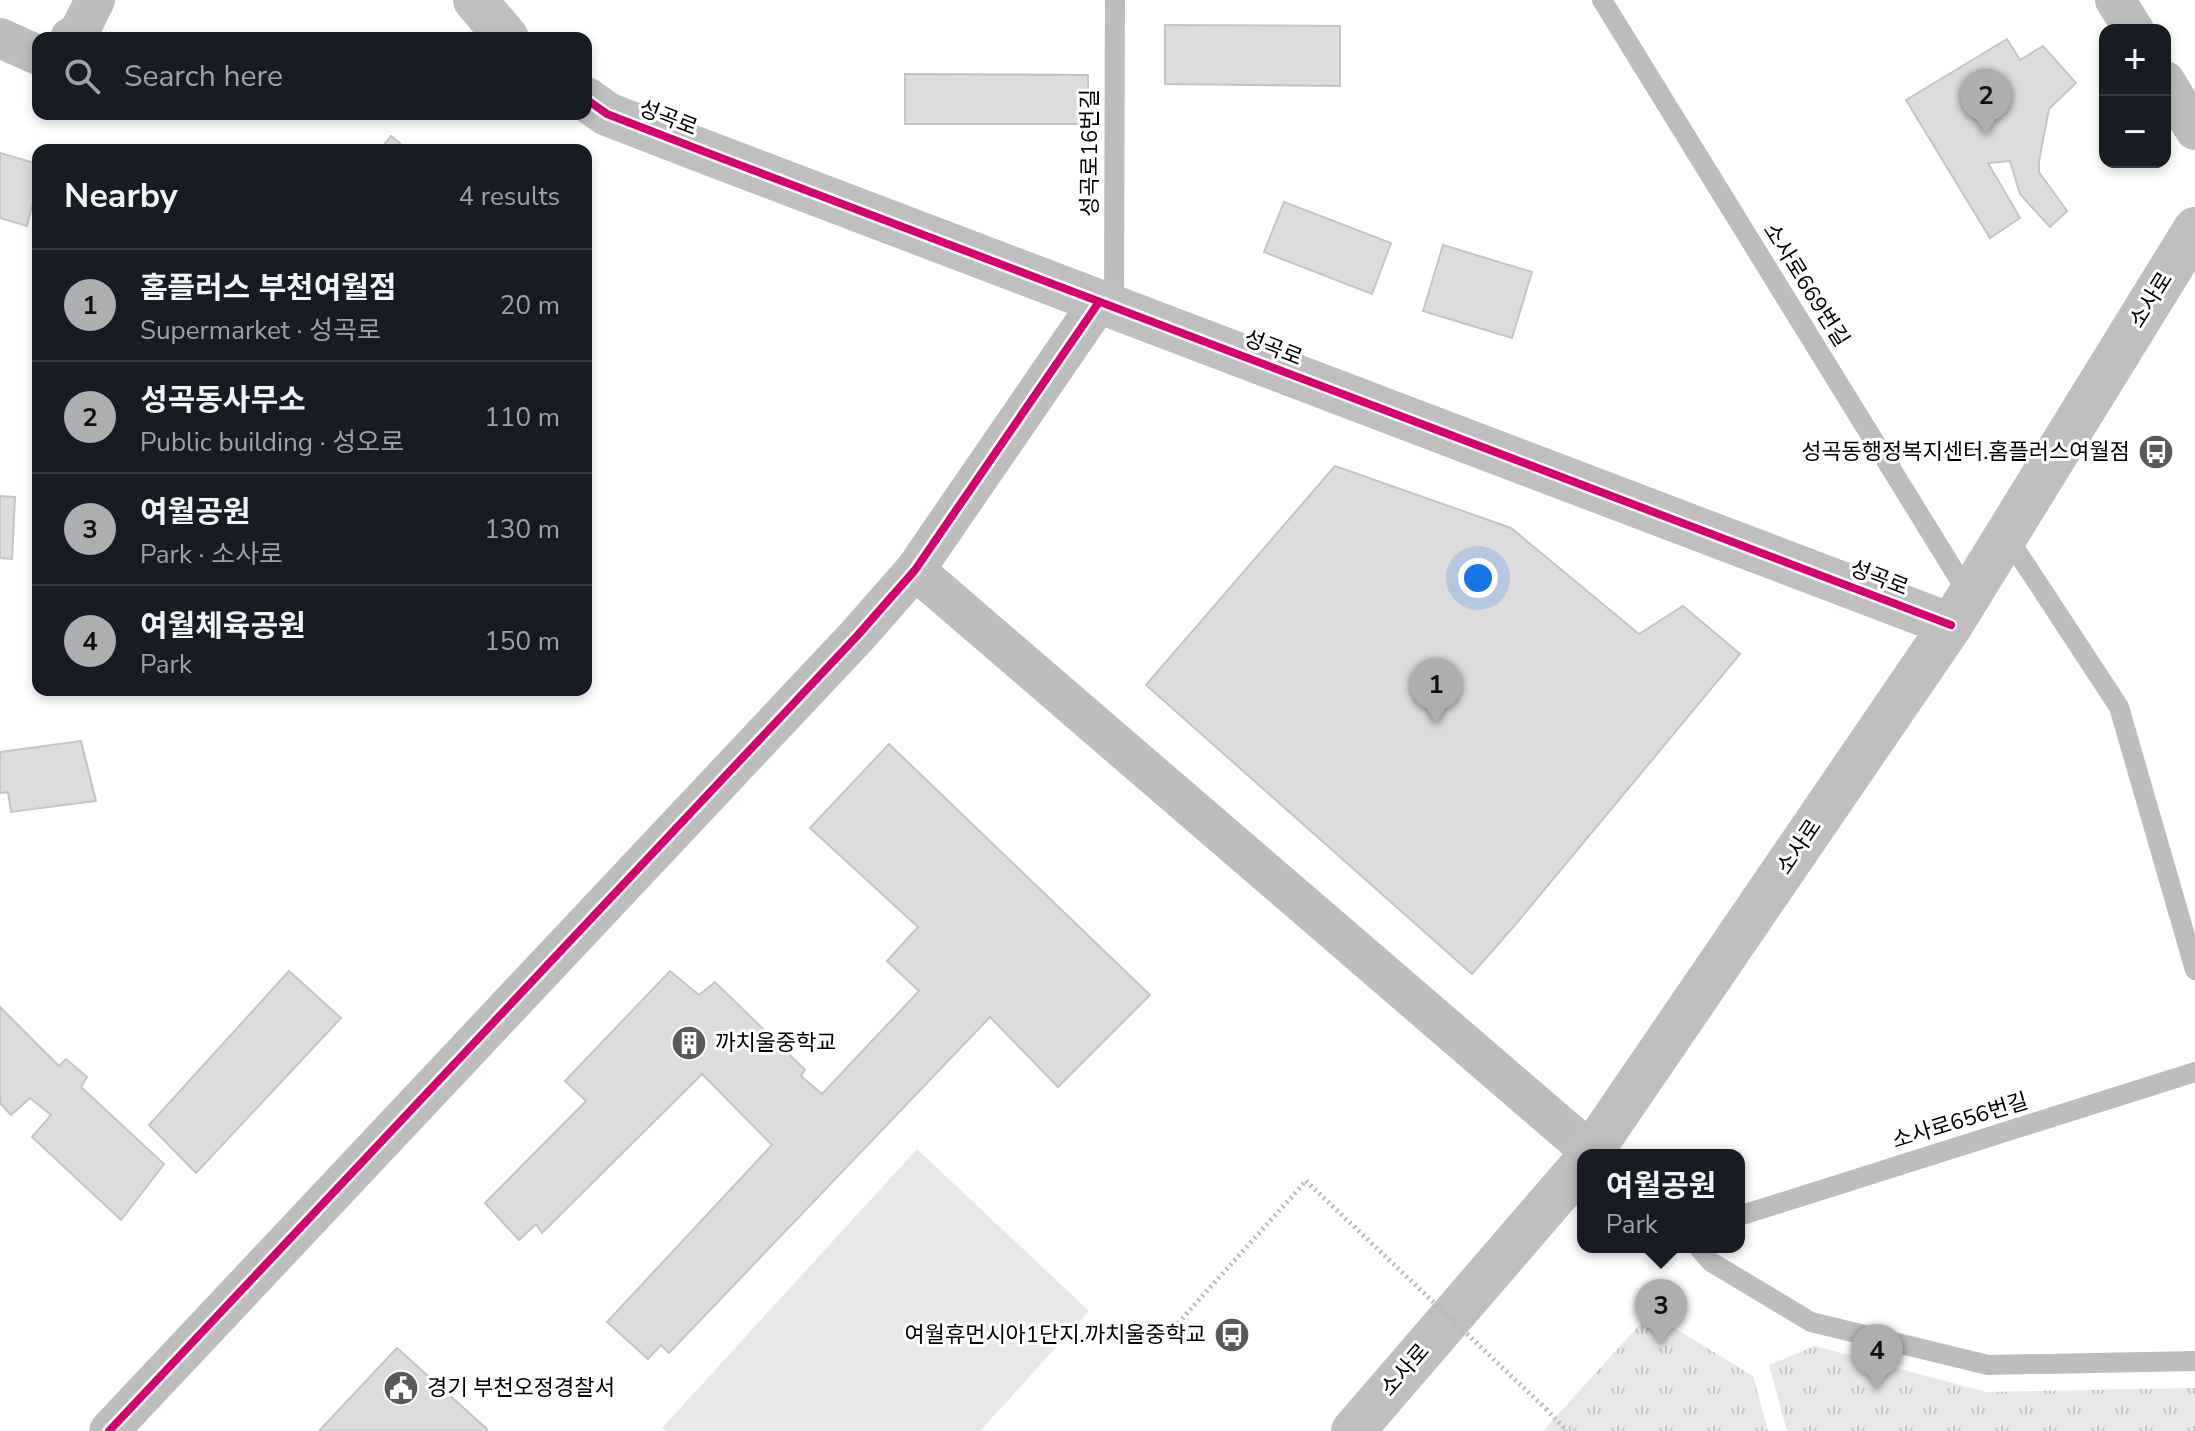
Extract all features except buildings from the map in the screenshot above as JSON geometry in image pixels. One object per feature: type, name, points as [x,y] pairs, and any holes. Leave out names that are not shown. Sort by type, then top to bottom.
[{"type":"street","points":[[79,32],[95,0]]},
{"type":"street","points":[[475,0],[502,32]]},
{"type":"street","points":[[2115,0],[2130,24]]},
{"type":"street","points":[[0,38],[32,52]]},
{"type":"street","points":[[2171,91],[2195,130]]},
{"type":"street","name":"성곡로","points":[[592,103],[607,114],[1106,304],[1960,610]]},
{"type":"street","name":"소사로","points":[[1593,1149],[1960,610],[2195,229]]},
{"type":"street","points":[[109,1431],[847,647],[915,570],[1106,304]]},
{"type":"street","points":[[915,570],[1577,1154]]},
{"type":"street","name":"소사로","points":[[1353,1431],[1577,1170]]},
{"type":"lane","name":"성곡로16번길","points":[[1106,304],[1115,0]]},
{"type":"lane","name":"소사로669번길","points":[[1602,0],[1960,610]]},
{"type":"lane","points":[[2006,535],[2119,707],[2195,970]]},
{"type":"lane","name":"소사로656번길","points":[[1745,1214],[2195,1072]]},
{"type":"lane","points":[[1703,1253],[1711,1262],[1811,1322],[1988,1365],[2195,1361]]},
{"type":"path","points":[[1162,1341],[1306,1181],[1567,1431]]},
{"type":"green space","points":[[917,1149],[1089,1311],[980,1431],[665,1431],[662,1428]]},
{"type":"green space","points":[[1650,1313],[1753,1376],[1768,1431],[1543,1431]]},
{"type":"green space","points":[[1815,1346],[1986,1392],[2195,1388],[2195,1431],[1787,1431],[1769,1365]]},
{"type":"cycle path","points":[[592,103],[607,114],[708,153],[1951,625]]},
{"type":"cycle path","points":[[109,1431],[857,636],[915,570],[1099,302]]},
{"type":"place","name":"성곡동사무소","points":[[1986,135]]},
{"type":"place","name":"성곡동행정복지센터.홈플러스여월점","points":[[2156,452]]},
{"type":"place","name":"홈플러스 부천여월점","points":[[1436,724]]},
{"type":"place","name":"까치울중학교","points":[[689,1043]]},
{"type":"place","name":"여월휴먼시아1단지.까치울중학교","points":[[1232,1335]]},
{"type":"place","name":"여월공원","points":[[1661,1345]]},
{"type":"place","name":"경기 부천오정경찰서","points":[[401,1388]]},
{"type":"place","name":"여월체육공원","points":[[1877,1390]]}]
